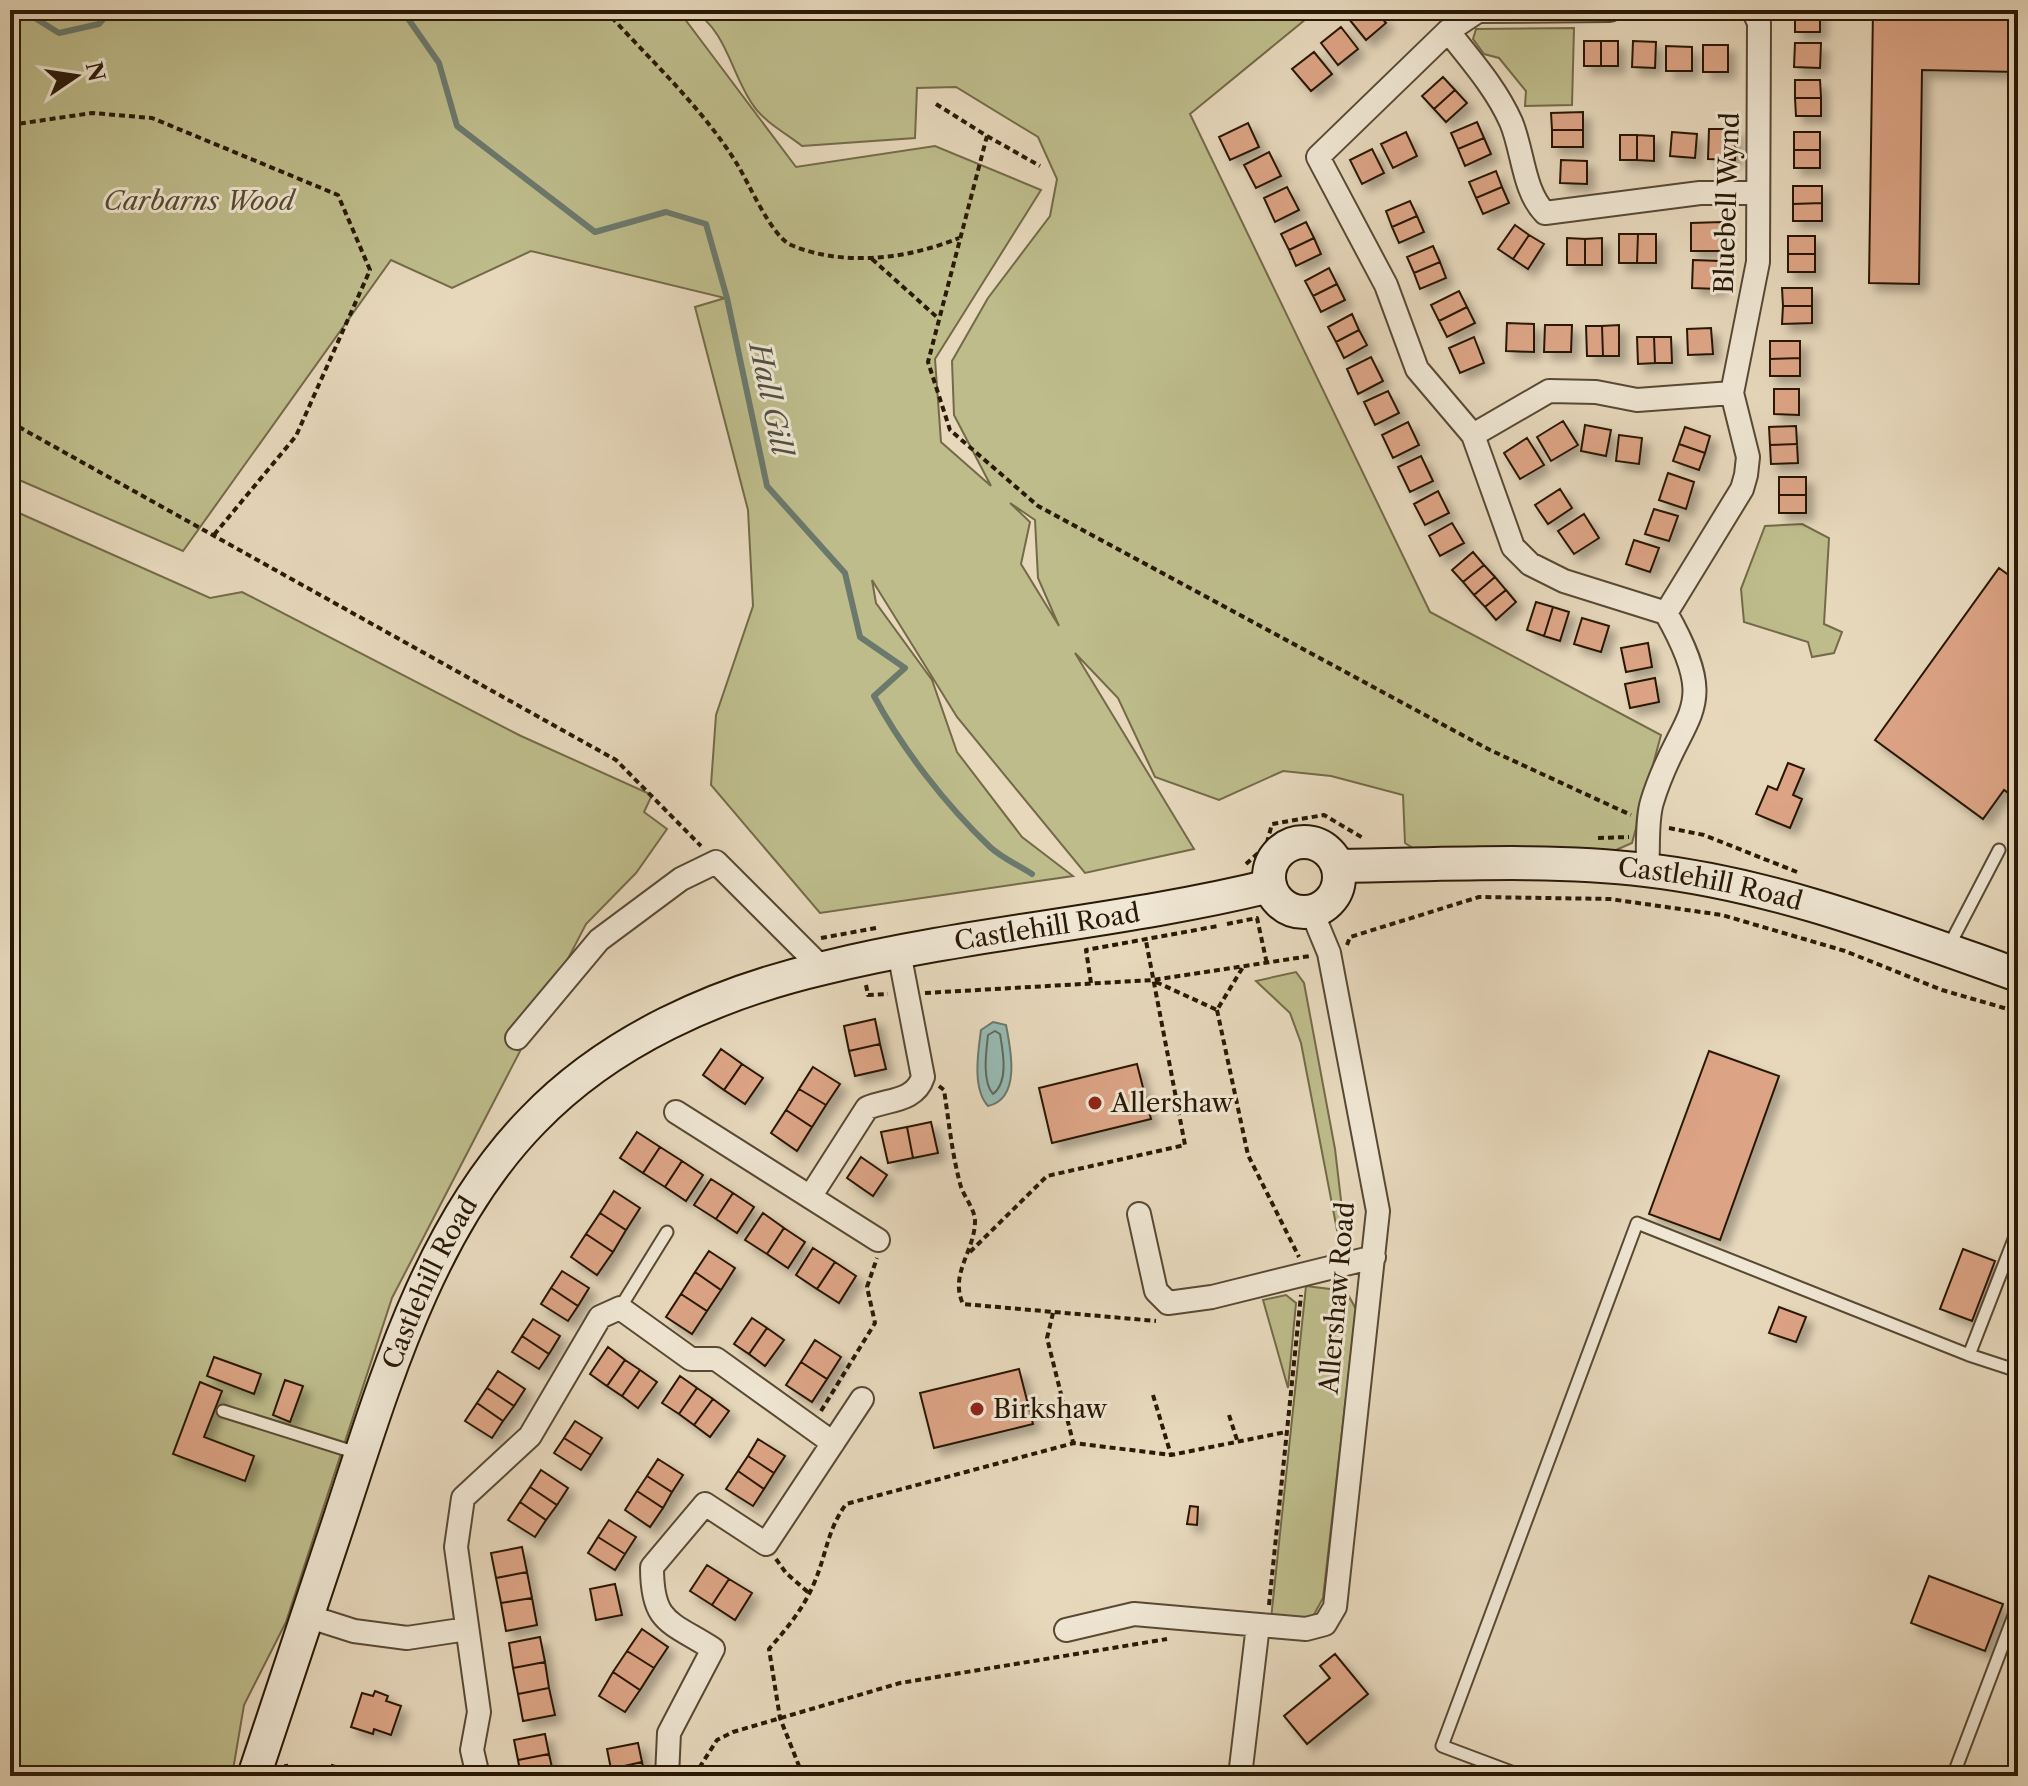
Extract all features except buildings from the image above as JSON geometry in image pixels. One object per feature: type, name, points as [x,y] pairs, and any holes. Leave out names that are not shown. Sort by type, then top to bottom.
[{"type":"main road","points":[[1309,842],[1321,846],[1328,891],[1291,910],[1281,904],[1268,876],[1275,858],[1290,845],[1309,842]]},
{"type":"main road","name":"Castlehill Road","points":[[1328,891],[1389,866],[1543,863],[1647,870],[1780,896],[1867,919],[2018,975]]},
{"type":"main road","name":"Castlehill Road","points":[[254,1776],[361,1454],[415,1306],[458,1223],[497,1160],[533,1119],[579,1077],[653,1029],[731,996],[822,968],[899,952],[1202,903],[1270,886]]},
{"type":"street","points":[[1610,10],[1478,11],[1448,31],[1318,157],[1386,285],[1417,369],[1473,435],[1513,547],[1530,564],[1564,581],[1666,613],[1687,650],[1695,675],[1695,697],[1690,721],[1651,804],[1647,870]]},
{"type":"street","name":"Bluebell Wynd","points":[[1666,613],[1742,489],[1748,457],[1732,393],[1754,297],[1758,262],[1759,23],[1753,10]]},
{"type":"street","points":[[1448,31],[1489,84],[1510,119],[1534,202],[1545,213],[1700,193],[1757,193]]},
{"type":"street","points":[[1473,435],[1549,391],[1596,392],[1637,400],[1732,393]]},
{"type":"street","points":[[517,1038],[599,940],[681,879],[716,862],[822,968]]},
{"type":"street","name":"Allershaw Road","points":[[1262,1627],[1306,1629],[1325,1624],[1335,1607],[1374,1257],[1378,1211],[1329,953],[1328,891]]},
{"type":"street","points":[[810,1197],[862,1113],[873,1105],[913,1093],[923,1077],[899,952]]},
{"type":"street","points":[[676,1112],[878,1240]]},
{"type":"street","points":[[1139,1214],[1156,1291],[1168,1303],[1212,1297],[1374,1257]]},
{"type":"street","points":[[478,1776],[472,1750],[479,1712],[456,1547],[463,1498],[530,1436],[600,1317],[620,1308],[691,1359],[716,1359],[833,1443]]},
{"type":"street","points":[[667,1776],[669,1733],[713,1649],[659,1614],[652,1597],[652,1567],[705,1504],[766,1544],[862,1399]]},
{"type":"street","points":[[1066,1630],[1134,1614],[1262,1627],[1240,1776]]},
{"type":"street","points":[[307,1616],[354,1631],[407,1638],[467,1629]]},
{"type":"lane","points":[[1946,950],[1999,850]]},
{"type":"lane","points":[[1522,1776],[1442,1746],[1637,1223],[1969,1355],[2018,1371]]},
{"type":"lane","points":[[1969,1355],[2018,1229]]},
{"type":"lane","points":[[620,1308],[667,1232]]},
{"type":"lane","points":[[223,1411],[361,1454]]},
{"type":"lane","points":[[1953,1776],[2018,1605]]},
{"type":"path","points":[[605,10],[696,109],[735,161],[764,213],[788,244],[830,255],[872,259],[931,250],[960,238]]},
{"type":"path","points":[[936,104],[1040,166]]},
{"type":"path","points":[[10,125],[92,113],[152,118],[338,195],[370,270],[296,436],[213,537]]},
{"type":"path","points":[[987,136],[928,362],[950,430],[1038,506],[1490,750],[1650,824],[1704,835],[1774,864]]},
{"type":"path","points":[[872,259],[939,319]]},
{"type":"path","points":[[10,422],[616,760],[716,862]]},
{"type":"path","points":[[862,960],[868,995],[1153,980],[1329,953],[1342,956],[1350,937],[1479,897],[1610,899],[1722,915],[1845,951],[1942,990],[2018,1012]]},
{"type":"path","points":[[1092,984],[1086,950],[1257,918],[1267,964]]},
{"type":"path","points":[[968,1253],[1047,1176],[1185,1145],[1146,941]]},
{"type":"path","points":[[1243,967],[1217,1010],[1248,1155],[1306,1273],[1262,1627]]},
{"type":"path","points":[[1153,980],[1217,1010]]},
{"type":"path","points":[[923,1077],[944,1090],[956,1166],[976,1219],[959,1274],[958,1293],[963,1304],[1152,1322],[1167,1318]]},
{"type":"path","points":[[811,1427],[875,1323],[867,1287],[877,1263],[878,1240]]},
{"type":"path","points":[[1053,1313],[1047,1338],[1074,1443]]},
{"type":"path","points":[[1153,1395],[1171,1455]]},
{"type":"path","points":[[1229,1415],[1238,1443]]},
{"type":"path","points":[[803,1776],[780,1718],[769,1649],[797,1618],[809,1593],[830,1526],[846,1504],[1074,1443],[1171,1455],[1286,1432]]},
{"type":"path","points":[[766,1544],[786,1573],[809,1593]]},
{"type":"path","points":[[694,1776],[717,1740],[900,1683],[1168,1639]]},
{"type":"green space","name":"Carbarns Wood","points":[[10,10],[678,10],[796,167],[935,146],[1041,190],[935,359],[941,442],[991,486],[954,415],[952,361],[988,298],[1050,216],[1057,179],[1038,137],[956,87],[917,88],[915,138],[802,146],[757,111],[745,93],[721,41],[704,19],[692,10],[1317,10],[1190,114],[1430,612],[1661,735],[1632,843],[1607,854],[1430,859],[1405,843],[1403,795],[1331,776],[1283,771],[1219,800],[1155,777],[1118,698],[1075,653],[1194,849],[1085,873],[957,717],[872,580],[876,603],[932,680],[957,752],[1022,837],[1073,876],[820,913],[711,785],[716,715],[753,606],[748,510],[695,307],[725,298],[531,251],[452,288],[391,260],[183,551],[10,476]],"holes":[[[1010,503],[1035,520],[1038,578],[1059,626],[1021,564],[1030,522]]]},
{"type":"green space","points":[[1574,28],[1572,105],[1525,106],[1526,91],[1499,58],[1484,54],[1473,39],[1476,29]]},
{"type":"green space","points":[[10,509],[210,598],[242,592],[521,736],[652,795],[644,812],[667,829],[636,873],[586,924],[392,1298],[286,1622],[244,1705],[232,1776],[10,1776]]},
{"type":"green space","points":[[1802,524],[1829,538],[1824,624],[1842,632],[1834,653],[1812,657],[1808,642],[1744,622],[1741,589],[1765,526]]},
{"type":"green space","points":[[1296,972],[1304,983],[1335,1149],[1344,1226],[1337,1230],[1301,1043],[1290,1013],[1256,981]]},
{"type":"green space","points":[[1306,1286],[1346,1291],[1356,1309],[1323,1598],[1311,1620],[1271,1619]]},
{"type":"green space","points":[[1286,1295],[1296,1303],[1288,1388],[1263,1300]]},
{"type":"water","points":[[993,1022],[1006,1025],[1011,1072],[1005,1094],[998,1102],[988,1106],[980,1090],[978,1059],[981,1030]]},
{"type":"waterway","name":"Hall Gill","points":[[22,10],[59,33],[99,24],[111,10]]},
{"type":"waterway","name":"Hall Gill","points":[[402,10],[439,63],[457,126],[595,232],[666,212],[706,224],[727,298],[767,486],[845,573],[860,637],[905,668],[874,696],[898,736],[926,776],[974,831],[995,851],[1032,874]]},
{"type":"place","name":"Allershaw","points":[[1095,1103]]},
{"type":"place","name":"Birkshaw","points":[[977,1409]]}]
